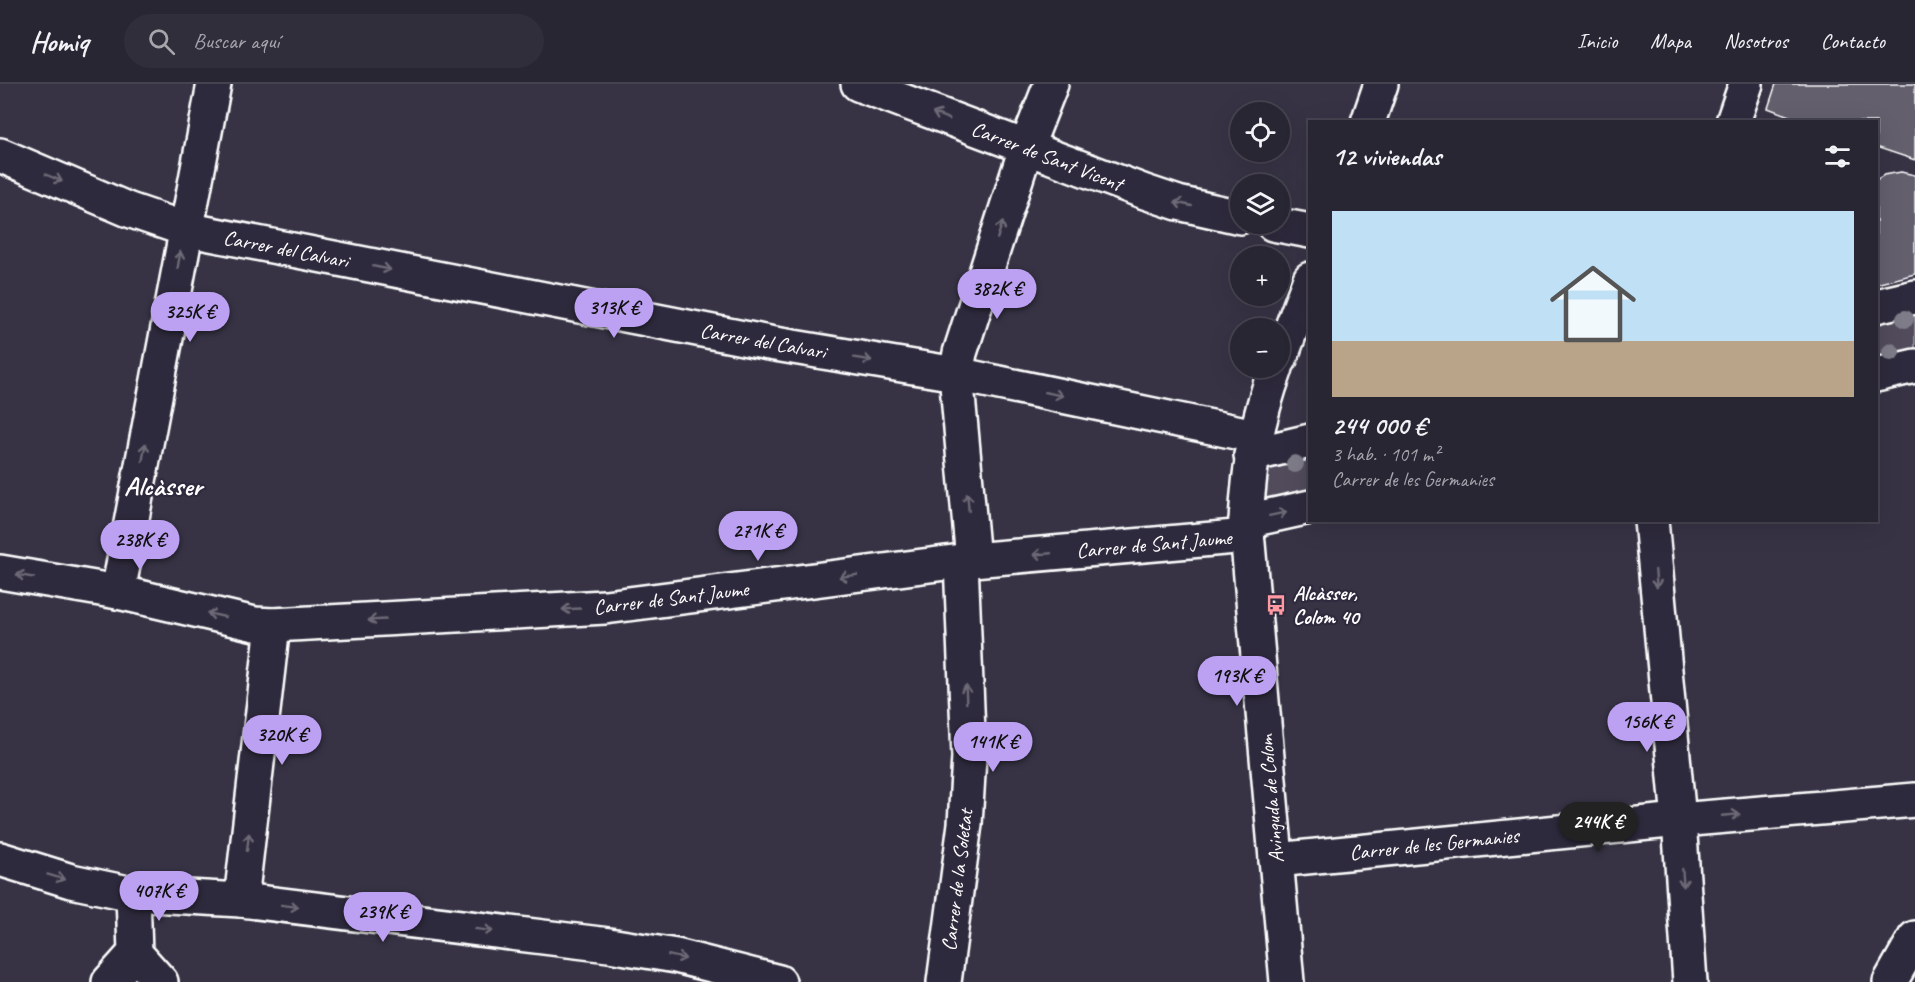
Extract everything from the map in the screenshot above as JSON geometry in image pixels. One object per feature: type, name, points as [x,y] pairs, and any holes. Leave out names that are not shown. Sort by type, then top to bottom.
[{"type":"street","points":[[118,592],[184,229],[214,84]]},
{"type":"street","name":"Carrer de Sant Vicent","points":[[858,84],[1178,203],[1230,215]]},
{"type":"street","name":"Carrer de la Soletat","points":[[944,982],[965,824],[969,757],[967,561],[956,374],[960,354],[1026,148],[1051,84]]},
{"type":"street","points":[[1369,120],[1382,84]]},
{"type":"street","points":[[1734,120],[1746,84]]},
{"type":"street","name":"Carrer del Calvari","points":[[0,155],[129,210],[184,229],[769,343],[956,374],[1253,445]]},
{"type":"street","points":[[1290,227],[1308,231]]},
{"type":"street","points":[[1290,332],[1308,284]]},
{"type":"street","points":[[1878,306],[1915,297]]},
{"type":"street","points":[[1878,375],[1915,366]]},
{"type":"street","name":"Avinguda de Colom","points":[[1273,378],[1253,445],[1246,529],[1287,982]]},
{"type":"street","points":[[1253,445],[1308,441]]},
{"type":"street","name":"Carrer de Sant Jaume","points":[[0,572],[118,592],[255,624],[273,626],[605,607],[967,561],[1246,529],[1308,508]]},
{"type":"street","points":[[1651,522],[1679,820],[1690,982]]},
{"type":"street","points":[[241,900],[273,626]]},
{"type":"street","name":"Carrer de les Germanies","points":[[1276,860],[1679,820],[1915,800]]},
{"type":"street","points":[[0,859],[71,881],[133,894],[241,900],[609,945],[676,956],[779,982]]},
{"type":"street","points":[[133,894],[135,953],[161,982]]},
{"type":"street","points":[[1890,982],[1915,938]]},
{"type":"street","points":[[109,982],[135,953]]},
{"type":"shaded area","points":[[1915,308],[1915,354],[1878,363],[1878,317]]},
{"type":"shaded area","points":[[1308,452],[1308,496],[1262,507],[1267,462]]},
{"type":"building","points":[[1776,84],[1915,84],[1915,160],[1878,148],[1878,120],[1800,120],[1768,108]]},
{"type":"building","points":[[1901,172],[1915,175],[1915,274],[1878,283],[1878,179],[1884,175]]},
{"type":"place","name":"Alcàsser, Colom 40","points":[[1276,605]]},
{"type":"district","name":"Alcàsser","points":[[163,486]]}]
